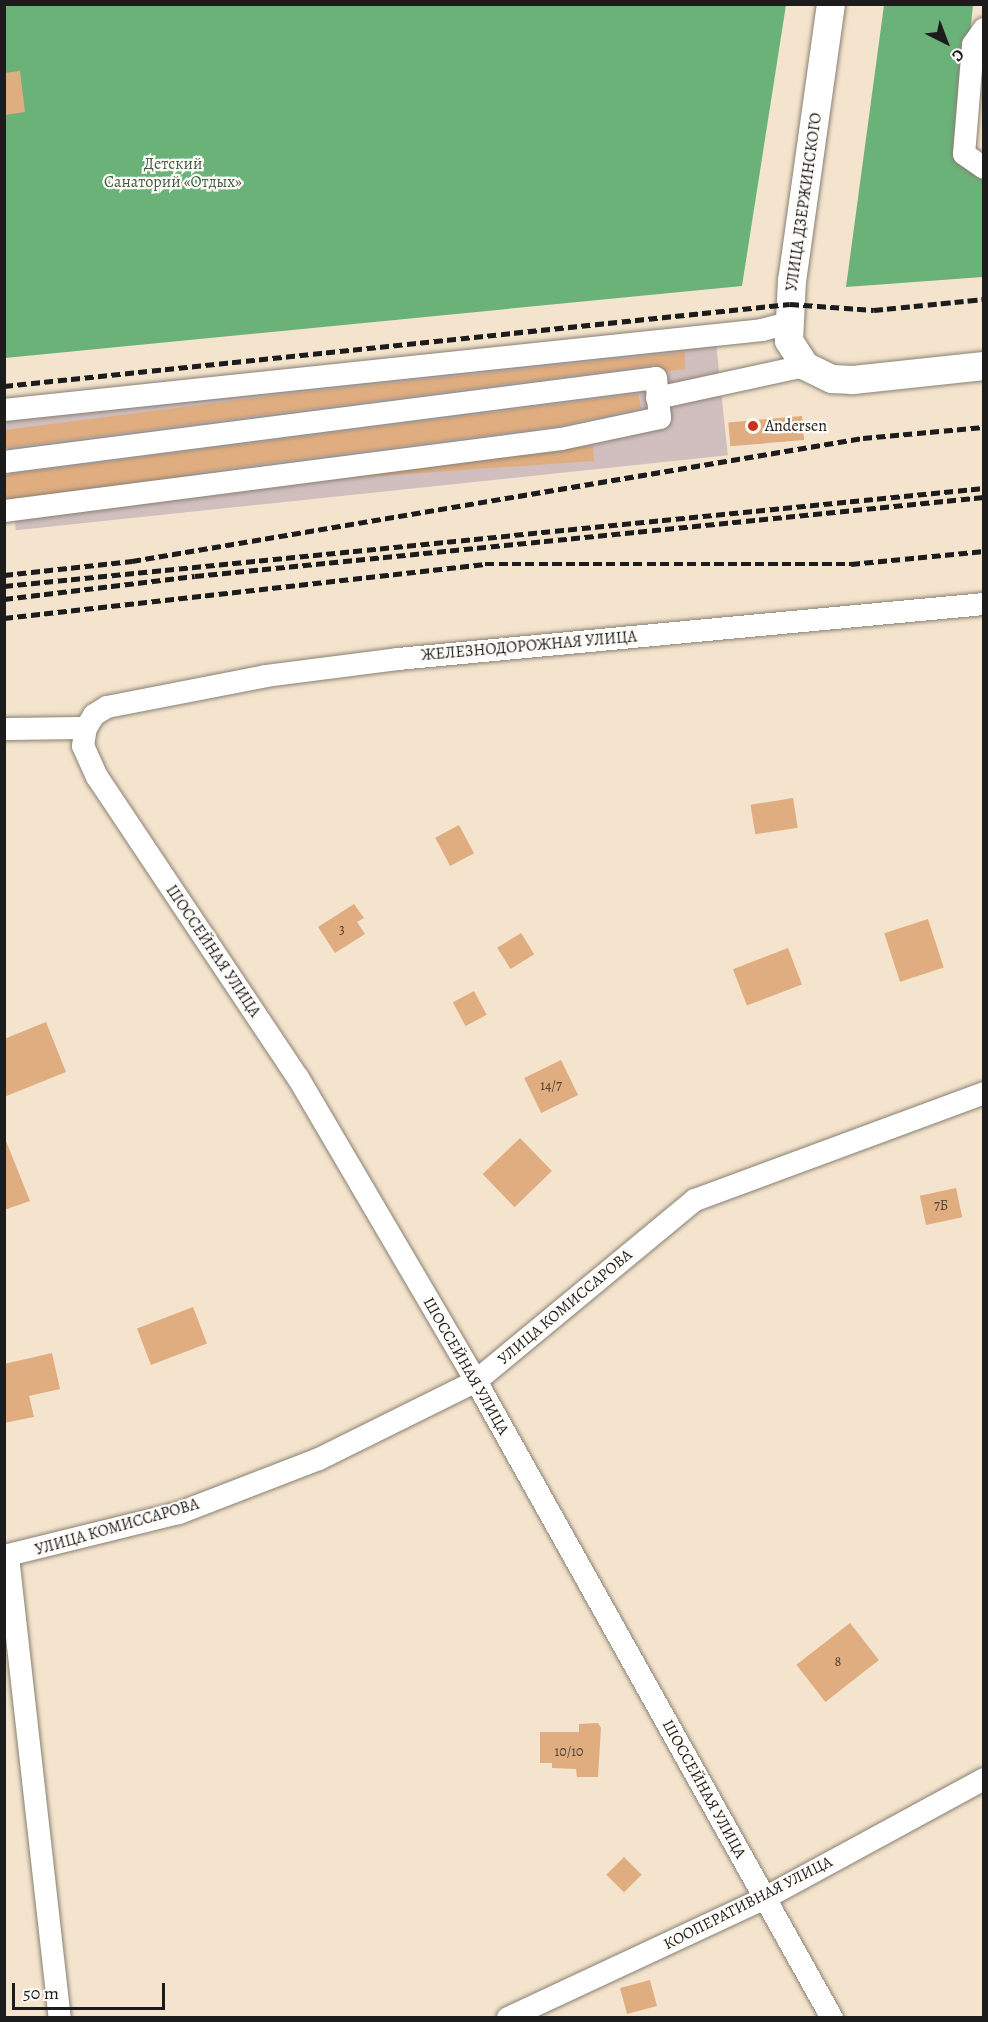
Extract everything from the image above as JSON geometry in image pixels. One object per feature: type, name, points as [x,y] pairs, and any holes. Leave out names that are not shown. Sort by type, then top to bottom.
[{"type":"main road","name":"УЛИЦА ДЗЕРЖИНСКОГО","points":[[805,366],[789,341],[788,323],[831,4]]},
{"type":"main road","points":[[805,366],[832,379],[853,380],[984,366]]},
{"type":"street","points":[[984,29],[973,45],[964,154],[984,168]]},
{"type":"street","points":[[4,410],[762,330],[788,323]]},
{"type":"street","points":[[657,398],[805,366]]},
{"type":"street","points":[[4,462],[656,378],[660,418],[561,439],[4,511]]},
{"type":"street","name":"ЖЕЛЕЗНОДОРОЖНАЯ УЛИЦА","points":[[86,728],[94,715],[106,707],[266,676],[409,658],[984,604]]},
{"type":"street","points":[[4,729],[86,728]]},
{"type":"street","name":"ШОССЕЙНАЯ УЛИЦА","points":[[86,728],[83,746],[97,777],[298,1078],[476,1381],[832,2018]]},
{"type":"street","name":"УЛИЦА КОМИССАРОВА","points":[[6,1556],[178,1513],[320,1459],[476,1381],[695,1200],[984,1093]]},
{"type":"street","points":[[6,1556],[60,2018]]},
{"type":"street","name":"КООПЕРАТИВНАЯ УЛИЦА","points":[[508,2018],[765,1898],[984,1779]]},
{"type":"shaded area","points":[[715,333],[728,455],[16,530],[4,408]]},
{"type":"green space","name":"Детский Санаторий «Отдых»","points":[[5,5],[786,5],[742,286],[5,358]]},
{"type":"green space","points":[[884,5],[973,5],[959,143],[983,176],[983,277],[846,287]]},
{"type":"building","points":[[20,71],[25,112],[4,115],[4,73]]},
{"type":"building","points":[[685,352],[685,369],[667,371],[654,365],[4,448],[4,430],[277,395]]},
{"type":"building","points":[[638,394],[641,408],[559,426],[4,497],[4,475]]},
{"type":"building","points":[[802,416],[804,440],[730,446],[728,422]]},
{"type":"building","points":[[593,446],[594,461],[4,502],[4,487]]},
{"type":"building","points":[[793,798],[798,828],[755,834],[751,805]]},
{"type":"building","points":[[459,825],[474,853],[450,866],[435,838]]},
{"type":"building","points":[[354,904],[364,918],[357,922],[365,934],[335,953],[318,927]]},
{"type":"building","points":[[928,919],[944,968],[900,982],[884,933]]},
{"type":"building","points":[[521,933],[534,954],[511,969],[497,948]]},
{"type":"building","points":[[788,948],[802,984],[747,1006],[733,969]]},
{"type":"building","points":[[474,991],[487,1015],[465,1026],[453,1002]]},
{"type":"building","points":[[46,1022],[66,1072],[4,1097],[4,1039]]},
{"type":"building","points":[[561,1060],[578,1095],[541,1113],[524,1078]]},
{"type":"building","points":[[4,1136],[30,1201],[4,1210]]},
{"type":"building","points":[[520,1138],[552,1171],[515,1207],[483,1174]]},
{"type":"building","points":[[956,1188],[962,1217],[926,1225],[920,1196]]},
{"type":"building","points":[[193,1307],[207,1343],[151,1365],[137,1329]]},
{"type":"building","points":[[52,1353],[60,1389],[29,1396],[34,1417],[4,1423],[4,1364]]},
{"type":"building","points":[[850,1623],[879,1660],[825,1702],[796,1665]]},
{"type":"building","points":[[598,1723],[601,1728],[598,1777],[577,1777],[576,1769],[552,1768],[552,1763],[540,1763],[540,1732],[579,1732],[579,1724]]},
{"type":"building","points":[[624,1857],[642,1875],[624,1892],[606,1875]]},
{"type":"building","points":[[650,1980],[657,2006],[627,2014],[620,1988]]},
{"type":"railway","points":[[4,386],[790,304],[874,310],[984,299]]},
{"type":"railway","points":[[4,575],[132,561],[863,438],[984,427]]},
{"type":"railway","points":[[4,586],[984,488]]},
{"type":"railway","points":[[4,599],[195,576],[984,497]]},
{"type":"railway","points":[[4,618],[485,564],[851,564],[984,551]]},
{"type":"place","name":"Andersen","points":[[753,426]]}]
